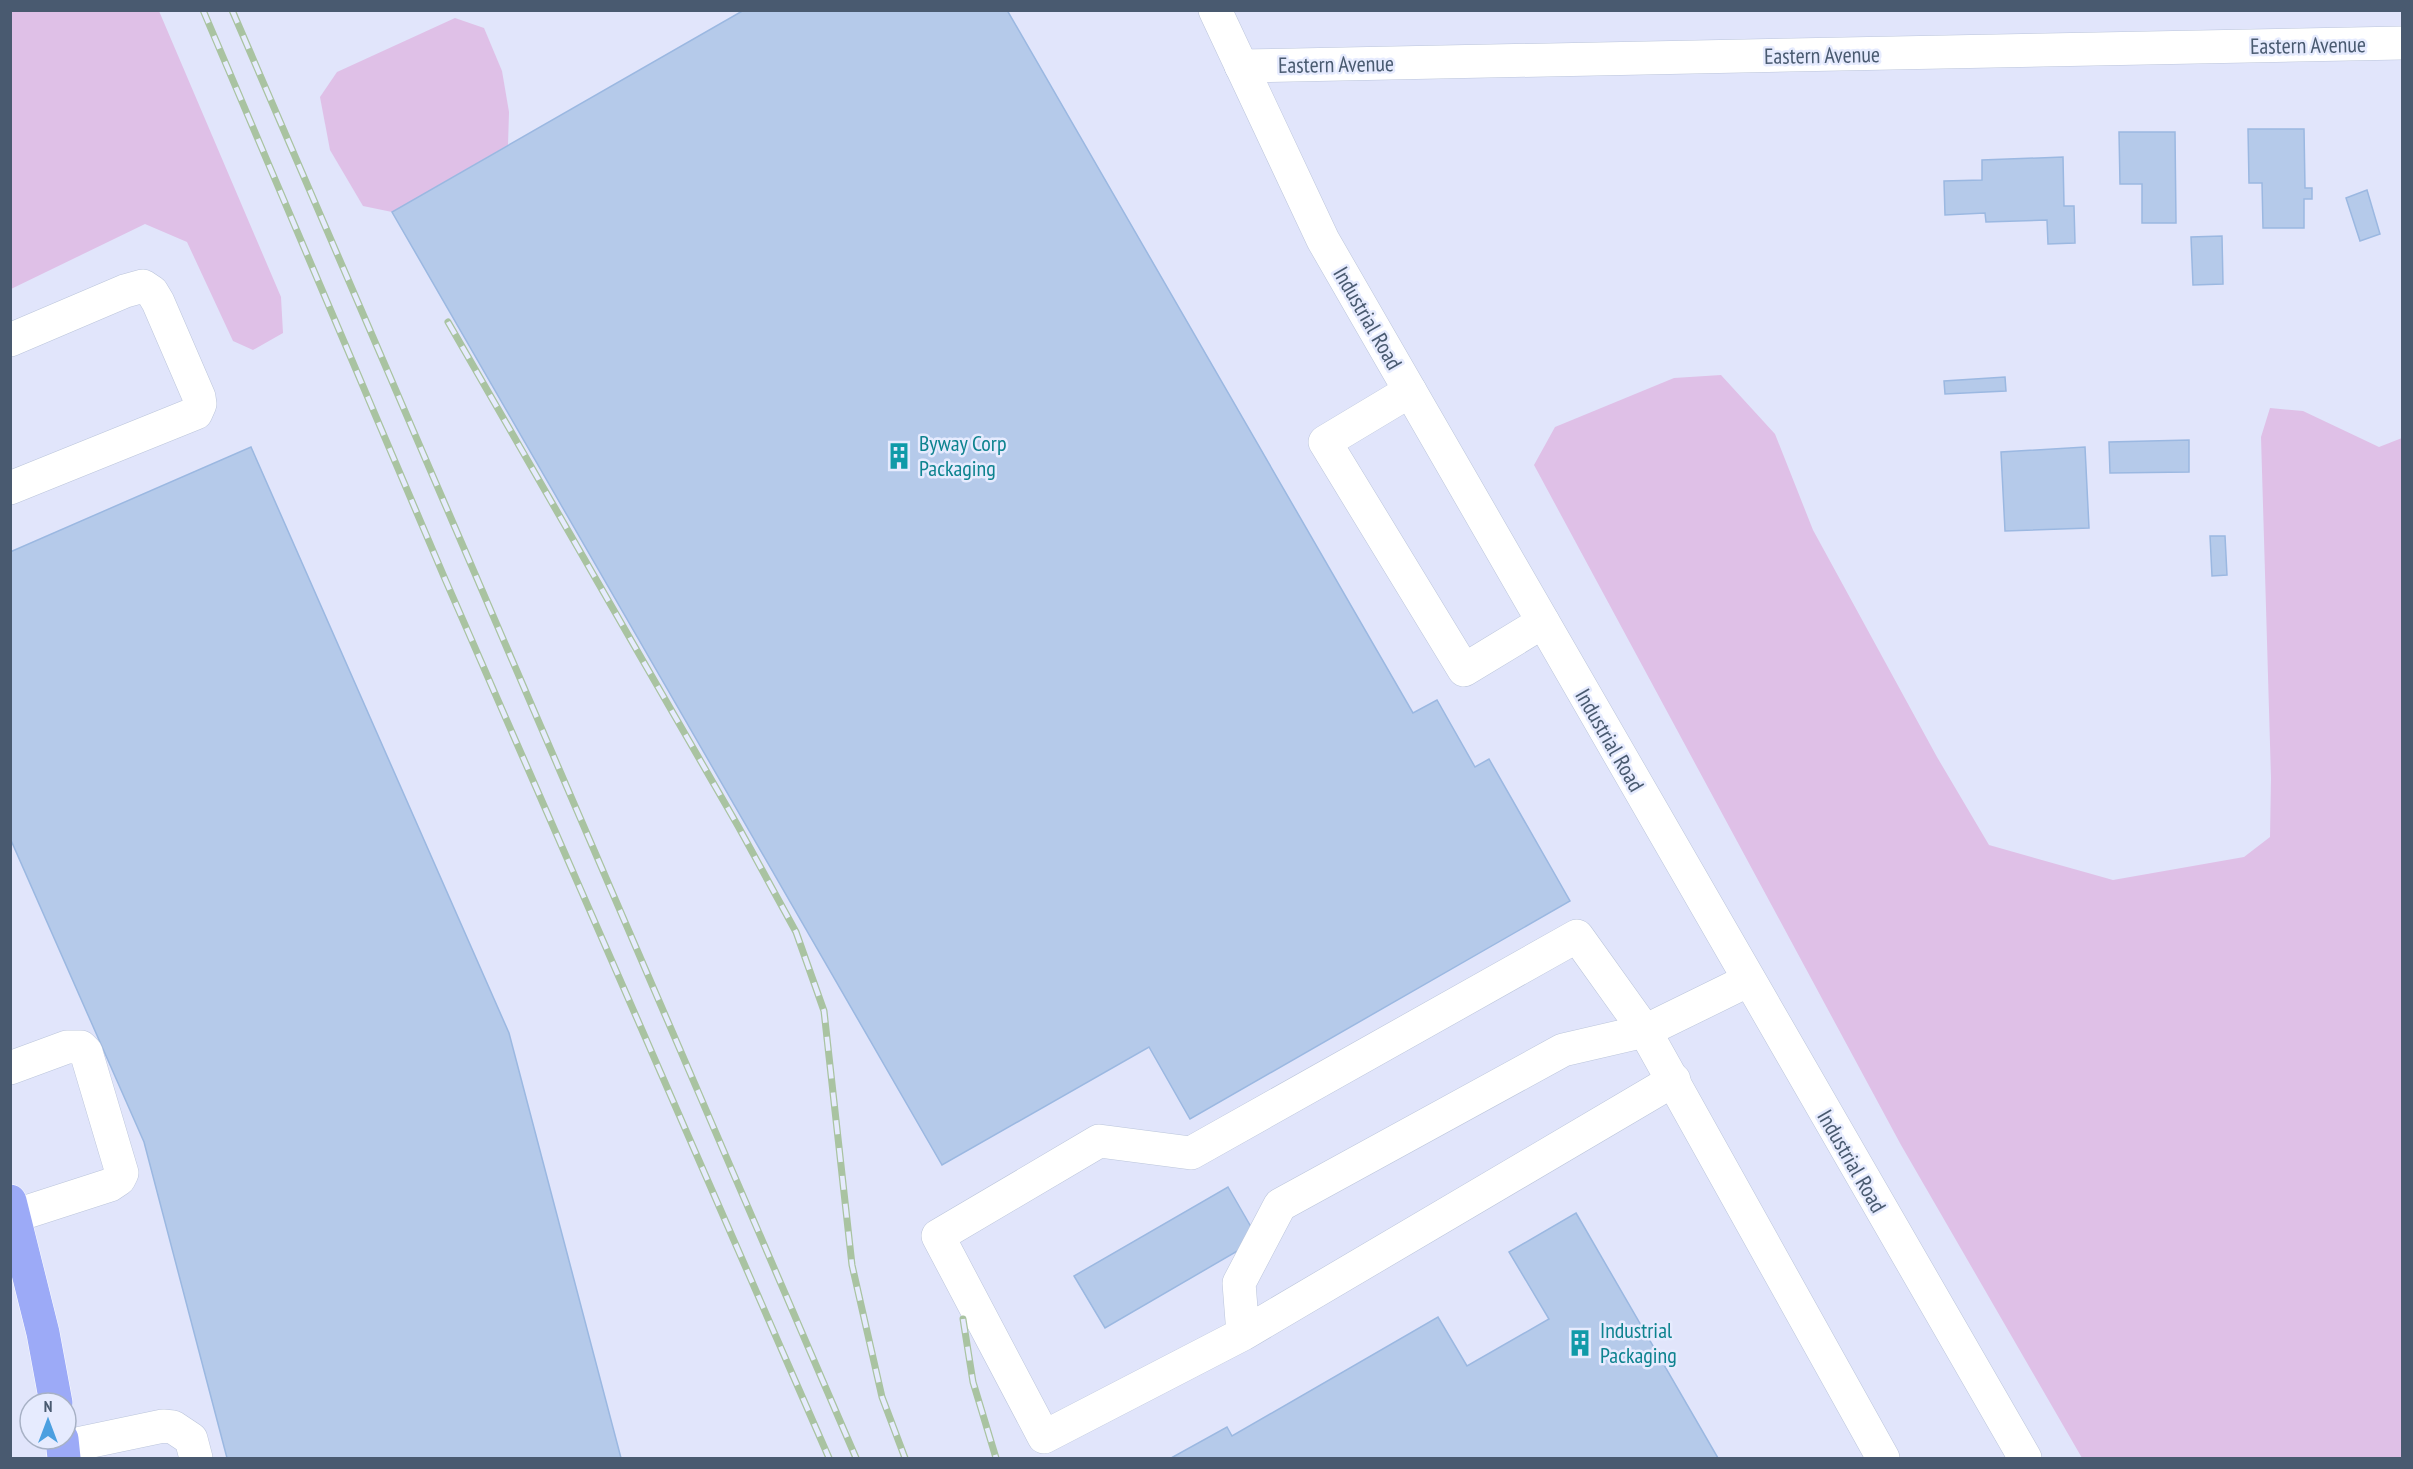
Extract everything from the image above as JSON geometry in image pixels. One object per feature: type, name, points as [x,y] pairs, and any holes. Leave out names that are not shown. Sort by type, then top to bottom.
[{"type":"main road","points":[[12,1208],[43,1333],[54,1391]]},
{"type":"street","name":"Industrial Road","points":[[1215,10],[1323,240],[2025,1458]]},
{"type":"street","name":"Eastern Avenue","points":[[1242,66],[2403,43]]},
{"type":"street","points":[[10,340],[125,291],[143,286],[152,292],[158,302],[200,404],[196,413],[10,488]]},
{"type":"street","points":[[1410,391],[1325,442],[1464,670],[1543,622]]},
{"type":"street","points":[[1674,1080],[1243,1334],[1044,1437],[938,1236],[1099,1141],[1191,1152],[1577,936],[1645,1031],[1674,1080],[1883,1458]]},
{"type":"street","points":[[1243,1334],[1239,1283],[1280,1205],[1563,1050],[1645,1031],[1749,980]]},
{"type":"street","points":[[10,1068],[67,1047],[81,1047],[86,1052],[122,1173],[119,1179],[110,1185],[12,1208]]},
{"type":"street","points":[[78,1445],[163,1426],[173,1426],[191,1439],[196,1458]]},
{"type":"shaded area","points":[[11,10],[159,11],[281,297],[283,333],[253,350],[233,341],[187,242],[145,224],[11,289]]},
{"type":"shaded area","points":[[455,18],[484,28],[502,71],[509,112],[508,145],[392,212],[363,206],[330,150],[320,97],[337,72]]},
{"type":"shaded area","points":[[1721,375],[1775,434],[1813,530],[1937,757],[1989,845],[2113,880],[2244,857],[2270,837],[2271,778],[2261,437],[2270,408],[2303,411],[2379,447],[2402,438],[2402,1458],[2082,1458],[1901,1145],[1534,465],[1555,427],[1674,378]]},
{"type":"building","name":"Byway Corp Packaging","points":[[744,10],[1007,10],[1413,713],[1437,700],[1475,767],[1489,759],[1570,901],[1190,1119],[1149,1047],[942,1165],[392,212]]},
{"type":"building","points":[[2248,129],[2304,129],[2305,188],[2312,188],[2312,199],[2304,199],[2304,228],[2263,228],[2262,183],[2249,183]]},
{"type":"building","points":[[2119,132],[2175,132],[2176,223],[2142,223],[2142,184],[2120,184]]},
{"type":"building","points":[[2063,157],[2064,206],[2074,206],[2075,243],[2048,244],[2047,220],[1986,222],[1985,213],[1945,215],[1944,181],[1982,180],[1982,160]]},
{"type":"building","points":[[2367,190],[2380,234],[2360,241],[2346,198]]},
{"type":"building","points":[[2222,236],[2223,284],[2193,285],[2191,237]]},
{"type":"building","points":[[2005,377],[2006,391],[1945,394],[1944,381]]},
{"type":"building","points":[[2189,440],[2189,472],[2110,473],[2109,442]]},
{"type":"building","points":[[251,447],[509,1033],[621,1458],[227,1458],[144,1142],[10,838],[10,552]]},
{"type":"building","points":[[2085,447],[2089,528],[2005,531],[2001,452]]},
{"type":"building","points":[[2210,536],[2225,536],[2227,575],[2212,576]]},
{"type":"building","points":[[1228,1187],[1258,1239],[1105,1328],[1074,1276]]},
{"type":"building","name":"Industrial Packaging","points":[[1576,1213],[1718,1458],[1171,1458],[1227,1427],[1232,1436],[1438,1317],[1467,1366],[1549,1319],[1509,1252]]},
{"type":"railway","points":[[203,10],[445,579],[829,1458]]},
{"type":"railway","points":[[232,10],[856,1458]]},
{"type":"railway","points":[[448,322],[738,826],[796,932],[824,1011],[852,1265],[882,1397],[905,1458]]},
{"type":"railway","points":[[963,1319],[973,1382],[996,1458]]},
{"type":"place","name":"Byway Corp Packaging","points":[[899,456]]},
{"type":"place","name":"Industrial Packaging","points":[[1580,1343]]}]
